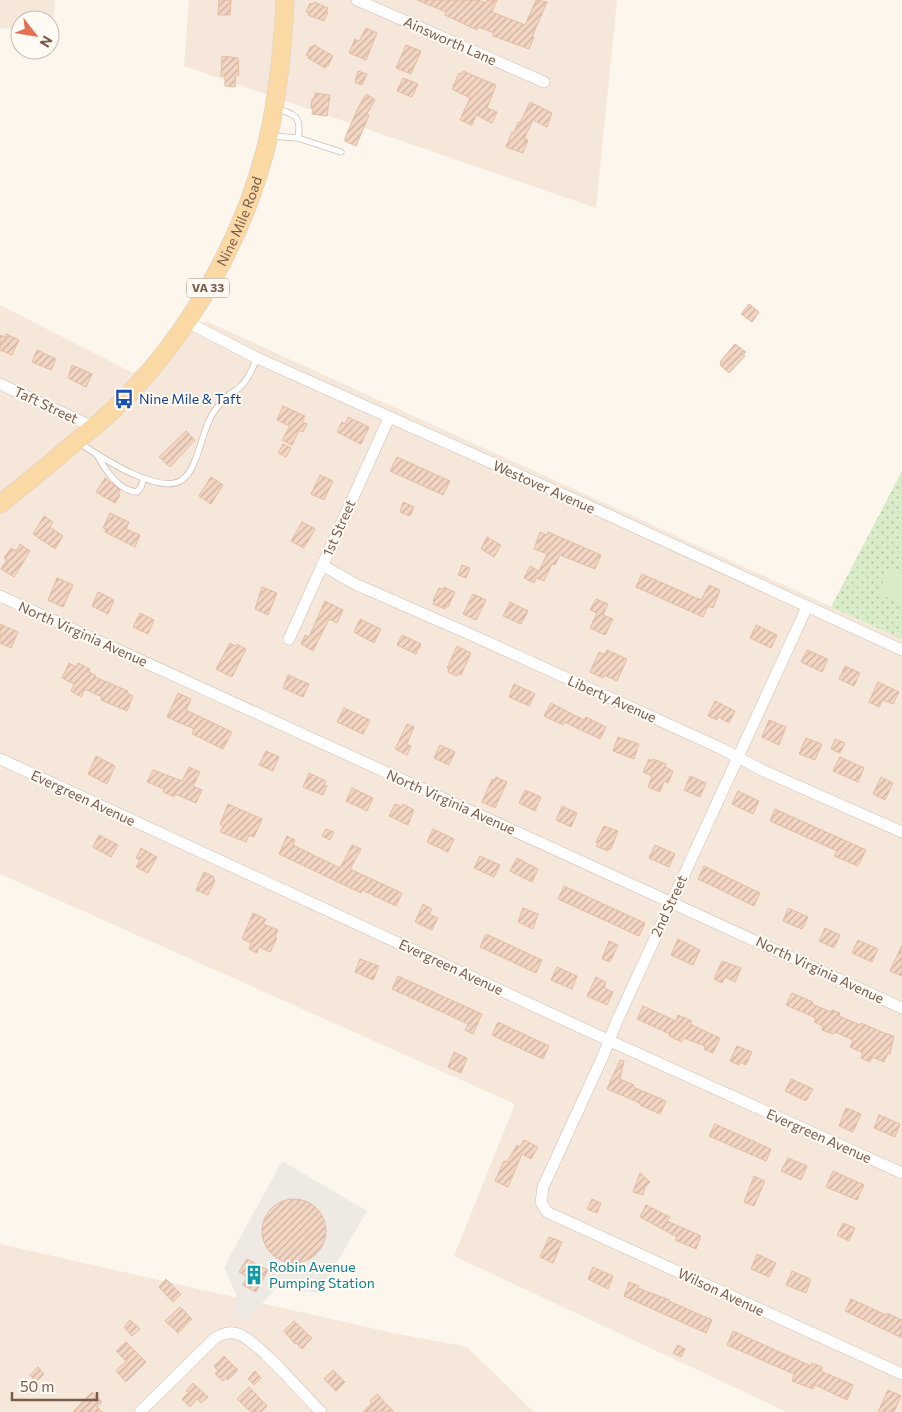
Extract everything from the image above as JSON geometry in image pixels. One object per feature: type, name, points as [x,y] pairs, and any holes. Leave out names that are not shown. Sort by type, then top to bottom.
[{"type":"main road","name":"Nine Mile Road","points":[[0,504],[114,410],[149,372],[187,322],[210,286],[242,219],[269,136],[282,52],[285,0]]},
{"type":"street","name":"Ainsworth Lane","points":[[357,0],[544,82]]},
{"type":"street","name":"Westover Avenue","points":[[187,322],[257,358],[902,650]]},
{"type":"street","name":"Taft Street","points":[[0,384],[93,427]]},
{"type":"street","name":"1st Street","points":[[289,639],[390,418]]},
{"type":"street","name":"Liberty Avenue","points":[[322,566],[355,584],[474,636],[902,832]]},
{"type":"street","name":"North Virginia Avenue","points":[[0,596],[902,1008]]},
{"type":"street","name":"2nd Street","points":[[543,1208],[540,1197],[543,1187],[671,902],[808,606]]},
{"type":"street","name":"Evergreen Avenue","points":[[0,759],[902,1174]]},
{"type":"street","name":"Wilson Avenue","points":[[543,1208],[547,1212],[902,1374]]},
{"type":"street","points":[[140,1412],[215,1338],[226,1334],[238,1334],[261,1351],[321,1412]]},
{"type":"lane","points":[[273,109],[290,112],[298,119],[300,129],[298,138]]},
{"type":"lane","points":[[269,136],[298,138],[341,152]]},
{"type":"lane","points":[[76,441],[119,467],[144,478],[165,484],[181,480],[193,463],[209,420],[230,394],[243,385],[257,358]]},
{"type":"lane","points":[[96,454],[108,473],[130,492],[136,492],[141,487],[144,478]]},
{"type":"shaded area","points":[[0,0],[55,0],[54,10],[10,10],[10,29],[0,28]]},
{"type":"shaded area","points":[[189,0],[617,0],[596,208],[184,66]]},
{"type":"shaded area","points":[[0,305],[133,373],[206,321],[902,639],[902,1412],[787,1412],[454,1256],[515,1104],[0,874]]},
{"type":"shaded area","points":[[282,1161],[367,1211],[319,1293],[278,1286],[245,1322],[231,1310],[239,1302],[224,1267]]},
{"type":"shaded area","points":[[0,1244],[393,1333],[467,1347],[534,1412],[0,1412]]},
{"type":"green space","points":[[902,471],[902,639],[831,607]]},
{"type":"green space","points":[[889,569],[902,575],[902,604],[878,593]]},
{"type":"building","points":[[219,0],[231,0],[230,15],[218,15]]},
{"type":"building","points":[[417,0],[478,0],[486,3],[487,0],[497,0],[492,12],[525,25],[536,0],[547,2],[529,49],[493,36],[494,33],[479,27],[477,30],[445,15],[446,12]]},
{"type":"building","points":[[314,2],[328,8],[324,21],[308,15],[309,13],[306,12],[310,3],[313,4]]},
{"type":"building","points":[[366,28],[377,33],[366,60],[349,53],[355,39],[359,41]]},
{"type":"building","points":[[314,45],[333,56],[325,68],[306,55],[311,46],[313,47]]},
{"type":"building","points":[[406,45],[421,51],[411,74],[396,68]]},
{"type":"building","points":[[222,56],[238,58],[239,75],[236,75],[235,87],[225,86],[225,76],[221,76]]},
{"type":"building","points":[[358,71],[367,74],[362,85],[355,82]]},
{"type":"building","points":[[463,71],[496,85],[487,108],[497,112],[492,123],[476,115],[472,125],[460,120],[470,98],[452,89],[459,73],[461,74]]},
{"type":"building","points":[[403,78],[418,84],[412,97],[397,91]]},
{"type":"building","points":[[315,93],[330,95],[327,116],[312,114],[312,99],[314,99]]},
{"type":"building","points":[[366,94],[375,100],[367,114],[369,115],[356,146],[345,141],[345,138]]},
{"type":"building","points":[[530,102],[552,113],[547,127],[533,120],[524,139],[528,140],[523,153],[506,147],[512,132],[514,133],[518,122],[520,123]]},
{"type":"building","points":[[749,304],[759,312],[752,322],[741,314]]},
{"type":"building","points":[[6,334],[19,340],[12,355],[0,350],[0,335],[5,337]]},
{"type":"building","points":[[735,344],[746,352],[743,355],[745,356],[729,373],[720,365],[720,362]]},
{"type":"building","points":[[37,350],[56,359],[51,370],[32,362]]},
{"type":"building","points":[[72,365],[92,374],[86,387],[68,378]]},
{"type":"building","points":[[283,406],[305,416],[302,422],[307,424],[303,432],[299,430],[292,445],[282,440],[290,426],[277,420]]},
{"type":"building","points":[[348,417],[369,427],[361,444],[337,432],[342,422],[345,424]]},
{"type":"building","points":[[186,431],[195,440],[170,467],[159,457]]},
{"type":"building","points":[[283,444],[291,448],[286,457],[278,453]]},
{"type":"building","points":[[397,457],[450,481],[443,495],[390,471]]},
{"type":"building","points":[[320,475],[333,481],[324,500],[311,494]]},
{"type":"building","points":[[211,477],[223,485],[211,504],[199,496]]},
{"type":"building","points":[[105,478],[120,490],[118,493],[120,495],[115,503],[96,492]]},
{"type":"building","points":[[403,502],[414,507],[410,516],[400,512]]},
{"type":"building","points":[[110,513],[129,522],[126,529],[140,535],[135,547],[105,532],[106,529],[103,528]]},
{"type":"building","points":[[44,516],[53,522],[50,527],[63,536],[55,549],[33,534]]},
{"type":"building","points":[[302,522],[315,529],[304,548],[291,541]]},
{"type":"building","points":[[540,532],[547,535],[548,532],[601,555],[595,569],[560,555],[555,565],[552,564],[544,581],[536,578],[534,583],[524,578],[530,566],[539,571],[547,554],[534,549]]},
{"type":"building","points":[[487,537],[501,545],[494,557],[481,549]]},
{"type":"building","points":[[20,544],[30,551],[14,577],[1,569],[7,560],[4,558],[11,548],[16,551]]},
{"type":"building","points":[[462,565],[470,568],[466,578],[458,575]]},
{"type":"building","points":[[642,574],[701,600],[709,585],[720,590],[713,608],[708,606],[703,617],[636,587]]},
{"type":"building","points":[[57,578],[73,585],[63,607],[48,600]]},
{"type":"building","points":[[262,587],[277,593],[268,615],[255,609]]},
{"type":"building","points":[[444,587],[455,592],[448,607],[446,606],[445,609],[433,604],[439,588],[443,589]]},
{"type":"building","points":[[98,592],[114,600],[108,614],[92,606]]},
{"type":"building","points":[[473,594],[486,600],[476,620],[463,614]]},
{"type":"building","points":[[596,599],[608,604],[603,615],[613,619],[605,635],[590,628],[597,613],[590,610]]},
{"type":"building","points":[[325,601],[343,610],[337,623],[329,619],[313,651],[301,644],[305,635],[309,637]]},
{"type":"building","points":[[510,602],[528,611],[521,624],[503,616]]},
{"type":"building","points":[[140,613],[154,620],[148,634],[133,627]]},
{"type":"building","points":[[360,619],[381,629],[374,643],[354,632]]},
{"type":"building","points":[[0,624],[18,632],[11,648],[0,643]]},
{"type":"building","points":[[756,625],[777,635],[771,648],[750,638]]},
{"type":"building","points":[[402,635],[421,644],[416,654],[397,645]]},
{"type":"building","points":[[230,643],[235,646],[237,644],[246,649],[232,677],[216,669]]},
{"type":"building","points":[[457,646],[471,653],[461,675],[458,673],[457,676],[448,672],[449,669],[447,668]]},
{"type":"building","points":[[607,650],[627,659],[617,681],[604,675],[603,678],[590,672],[599,652],[605,654]]},
{"type":"building","points":[[807,650],[828,659],[822,672],[801,662]]},
{"type":"building","points":[[69,663],[76,667],[78,663],[90,669],[89,672],[95,677],[128,691],[127,693],[133,696],[127,711],[101,700],[102,697],[85,689],[81,697],[71,691],[74,684],[62,678]]},
{"type":"building","points":[[845,666],[860,673],[854,686],[839,679]]},
{"type":"building","points":[[288,675],[309,684],[303,697],[283,688]]},
{"type":"building","points":[[878,682],[899,692],[893,704],[883,700],[879,707],[869,702]]},
{"type":"building","points":[[514,684],[535,694],[529,706],[509,697]]},
{"type":"building","points":[[178,693],[191,699],[186,710],[232,732],[223,749],[192,734],[194,729],[167,717]]},
{"type":"building","points":[[715,701],[735,711],[729,723],[718,717],[717,720],[708,716]]},
{"type":"building","points":[[551,703],[584,720],[586,717],[606,727],[600,739],[564,722],[563,725],[544,716]]},
{"type":"building","points":[[344,708],[370,720],[363,734],[337,722]]},
{"type":"building","points":[[769,720],[786,727],[779,745],[762,737]]},
{"type":"building","points":[[407,724],[414,727],[407,744],[411,746],[407,755],[395,749]]},
{"type":"building","points":[[618,737],[639,744],[634,759],[613,751]]},
{"type":"building","points":[[806,738],[822,744],[815,760],[799,754]]},
{"type":"building","points":[[835,739],[845,743],[840,753],[831,749]]},
{"type":"building","points":[[440,745],[455,752],[449,765],[434,758]]},
{"type":"building","points":[[266,751],[279,757],[273,771],[259,765]]},
{"type":"building","points":[[96,756],[115,766],[107,784],[88,774]]},
{"type":"building","points":[[840,757],[864,768],[858,782],[833,771]]},
{"type":"building","points":[[649,759],[666,764],[665,767],[673,771],[668,783],[664,781],[660,792],[648,787],[652,776],[643,772]]},
{"type":"building","points":[[189,767],[200,772],[193,786],[202,790],[196,803],[175,794],[174,797],[163,792],[164,789],[147,782],[153,770],[182,781]]},
{"type":"building","points":[[309,773],[326,781],[324,785],[327,786],[323,795],[303,787]]},
{"type":"building","points":[[690,776],[706,783],[700,797],[684,790]]},
{"type":"building","points":[[496,777],[507,782],[495,808],[482,802],[492,779],[495,780]]},
{"type":"building","points":[[881,777],[893,783],[885,800],[873,794]]},
{"type":"building","points":[[352,788],[373,798],[367,811],[346,801]]},
{"type":"building","points":[[525,790],[541,797],[535,811],[519,803]]},
{"type":"building","points":[[738,791],[759,801],[753,814],[732,804]]},
{"type":"building","points":[[228,804],[262,819],[254,837],[249,835],[246,842],[220,832],[223,826],[220,824]]},
{"type":"building","points":[[395,804],[402,807],[403,804],[414,810],[408,825],[389,816]]},
{"type":"building","points":[[562,806],[577,813],[571,827],[556,820]]},
{"type":"building","points":[[775,809],[866,850],[858,866],[834,856],[837,851],[770,821]]},
{"type":"building","points":[[604,826],[618,831],[611,849],[609,848],[608,851],[596,846]]},
{"type":"building","points":[[326,829],[334,832],[330,840],[322,836]]},
{"type":"building","points":[[433,829],[454,839],[448,852],[427,842]]},
{"type":"building","points":[[99,835],[118,845],[111,857],[93,847]]},
{"type":"building","points":[[287,836],[295,840],[293,845],[340,868],[352,845],[361,849],[350,869],[402,893],[396,906],[362,890],[361,893],[279,854]]},
{"type":"building","points":[[655,845],[675,854],[669,867],[649,858]]},
{"type":"building","points":[[141,848],[157,857],[148,873],[136,867],[140,860],[136,858]]},
{"type":"building","points":[[480,856],[500,865],[494,877],[474,868]]},
{"type":"building","points":[[517,858],[538,869],[532,882],[510,871]]},
{"type":"building","points":[[704,866],[760,893],[754,906],[698,879]]},
{"type":"building","points":[[204,872],[214,877],[213,879],[215,880],[208,895],[196,890]]},
{"type":"building","points":[[564,886],[645,923],[639,936],[558,899]]},
{"type":"building","points":[[423,904],[432,909],[429,914],[438,918],[432,930],[415,922]]},
{"type":"building","points":[[523,908],[538,914],[533,929],[518,922]]},
{"type":"building","points":[[788,908],[808,917],[802,929],[783,921]]},
{"type":"building","points":[[253,913],[266,919],[263,924],[278,930],[275,937],[277,938],[270,952],[259,947],[257,953],[249,949],[251,943],[242,939]]},
{"type":"building","points":[[825,928],[840,935],[834,948],[819,941]]},
{"type":"building","points":[[486,934],[542,960],[536,973],[480,947]]},
{"type":"building","points":[[678,939],[700,950],[693,965],[671,955]]},
{"type":"building","points":[[858,940],[878,949],[872,962],[852,953]]},
{"type":"building","points":[[609,941],[618,945],[610,962],[602,959]]},
{"type":"building","points":[[902,945],[902,976],[890,971]]},
{"type":"building","points":[[360,959],[379,966],[373,980],[355,972]]},
{"type":"building","points":[[722,961],[741,968],[735,982],[725,977],[722,983],[714,979]]},
{"type":"building","points":[[557,967],[577,976],[572,989],[551,980]]},
{"type":"building","points":[[398,976],[482,1014],[473,1034],[465,1030],[468,1024],[392,989]]},
{"type":"building","points":[[596,977],[606,982],[604,988],[613,992],[607,1005],[587,996]]},
{"type":"building","points":[[792,993],[831,1012],[832,1010],[840,1013],[839,1016],[860,1025],[861,1023],[894,1036],[890,1054],[888,1053],[884,1062],[872,1057],[870,1062],[861,1058],[863,1053],[850,1047],[853,1040],[835,1032],[834,1034],[822,1030],[823,1026],[814,1022],[816,1018],[786,1005]]},
{"type":"building","points":[[643,1006],[676,1021],[678,1015],[692,1021],[690,1024],[720,1038],[713,1053],[704,1049],[705,1046],[684,1038],[682,1042],[669,1036],[670,1034],[637,1019]]},
{"type":"building","points":[[498,1022],[549,1046],[543,1059],[492,1035]]},
{"type":"building","points":[[737,1046],[752,1052],[746,1065],[740,1062],[739,1065],[730,1061]]},
{"type":"building","points":[[454,1052],[467,1058],[461,1073],[448,1067]]},
{"type":"building","points":[[620,1060],[624,1061],[620,1079],[634,1085],[633,1087],[666,1101],[660,1114],[607,1089]]},
{"type":"building","points":[[791,1079],[813,1089],[806,1101],[785,1091]]},
{"type":"building","points":[[846,1108],[861,1114],[853,1132],[839,1126]]},
{"type":"building","points":[[879,1115],[900,1124],[895,1137],[874,1128]]},
{"type":"building","points":[[715,1124],[771,1149],[766,1161],[709,1136]]},
{"type":"building","points":[[524,1140],[538,1147],[531,1159],[522,1154],[508,1187],[495,1181],[504,1161],[507,1162],[517,1145],[520,1147]]},
{"type":"building","points":[[788,1158],[807,1166],[801,1180],[781,1171]]},
{"type":"building","points":[[833,1171],[864,1185],[857,1200],[826,1187]]},
{"type":"building","points":[[640,1173],[650,1182],[645,1187],[643,1195],[633,1192]]},
{"type":"building","points":[[754,1176],[765,1181],[754,1206],[744,1202]]},
{"type":"building","points":[[294,1199],[306,1201],[317,1208],[324,1219],[326,1231],[324,1243],[317,1254],[306,1261],[294,1263],[282,1261],[271,1254],[264,1243],[262,1231],[264,1219],[271,1208],[282,1201]]},
{"type":"building","points":[[592,1199],[601,1203],[597,1213],[587,1209]]},
{"type":"building","points":[[646,1205],[670,1217],[667,1221],[701,1236],[696,1249],[675,1240],[677,1237],[640,1217]]},
{"type":"building","points":[[843,1223],[855,1228],[849,1241],[837,1235]]},
{"type":"building","points":[[549,1237],[562,1242],[553,1263],[540,1257]]},
{"type":"building","points":[[757,1254],[776,1263],[769,1277],[751,1269]]},
{"type":"building","name":"Robin Avenue Pumping Station","points":[[247,1259],[268,1270],[256,1292],[243,1285],[247,1277],[239,1272]]},
{"type":"building","points":[[593,1267],[613,1276],[608,1289],[588,1279]]},
{"type":"building","points":[[792,1271],[811,1279],[806,1293],[786,1285]]},
{"type":"building","points":[[166,1279],[181,1294],[173,1302],[159,1287]]},
{"type":"building","points":[[629,1282],[639,1286],[638,1288],[670,1300],[712,1320],[706,1333],[624,1296]]},
{"type":"building","points":[[851,1299],[902,1320],[902,1338],[845,1311]]},
{"type":"building","points":[[180,1307],[192,1319],[178,1333],[165,1321]]},
{"type":"building","points":[[130,1320],[140,1329],[132,1336],[124,1327]]},
{"type":"building","points":[[294,1321],[312,1338],[302,1349],[284,1331]]},
{"type":"building","points":[[733,1331],[811,1366],[812,1363],[822,1367],[821,1371],[853,1385],[847,1400],[815,1385],[813,1389],[792,1381],[794,1374],[727,1345]]},
{"type":"building","points":[[126,1342],[146,1362],[126,1382],[116,1371],[126,1361],[116,1351]]},
{"type":"building","points":[[678,1345],[685,1349],[681,1357],[673,1353]]},
{"type":"building","points":[[224,1356],[238,1370],[228,1380],[226,1378],[223,1381],[215,1374],[218,1371],[214,1366]]},
{"type":"building","points":[[38,1367],[44,1374],[36,1382],[30,1375]]},
{"type":"building","points":[[333,1370],[345,1382],[336,1391],[324,1379]]},
{"type":"building","points":[[255,1371],[261,1378],[254,1385],[248,1379]]},
{"type":"building","points":[[193,1383],[208,1397],[201,1403],[197,1399],[190,1407],[182,1399],[189,1392],[186,1391]]},
{"type":"building","points":[[249,1387],[267,1406],[261,1412],[251,1412],[237,1399]]},
{"type":"building","points":[[888,1390],[901,1396],[894,1412],[878,1412]]},
{"type":"building","points":[[92,1392],[102,1402],[97,1407],[102,1412],[73,1412]]},
{"type":"building","points":[[377,1394],[394,1412],[363,1412],[372,1403],[370,1401]]},
{"type":"place","name":"Nine Mile & Taft","points":[[124,399]]},
{"type":"place","name":"Robin Avenue Pumping Station","points":[[254,1275]]}]
